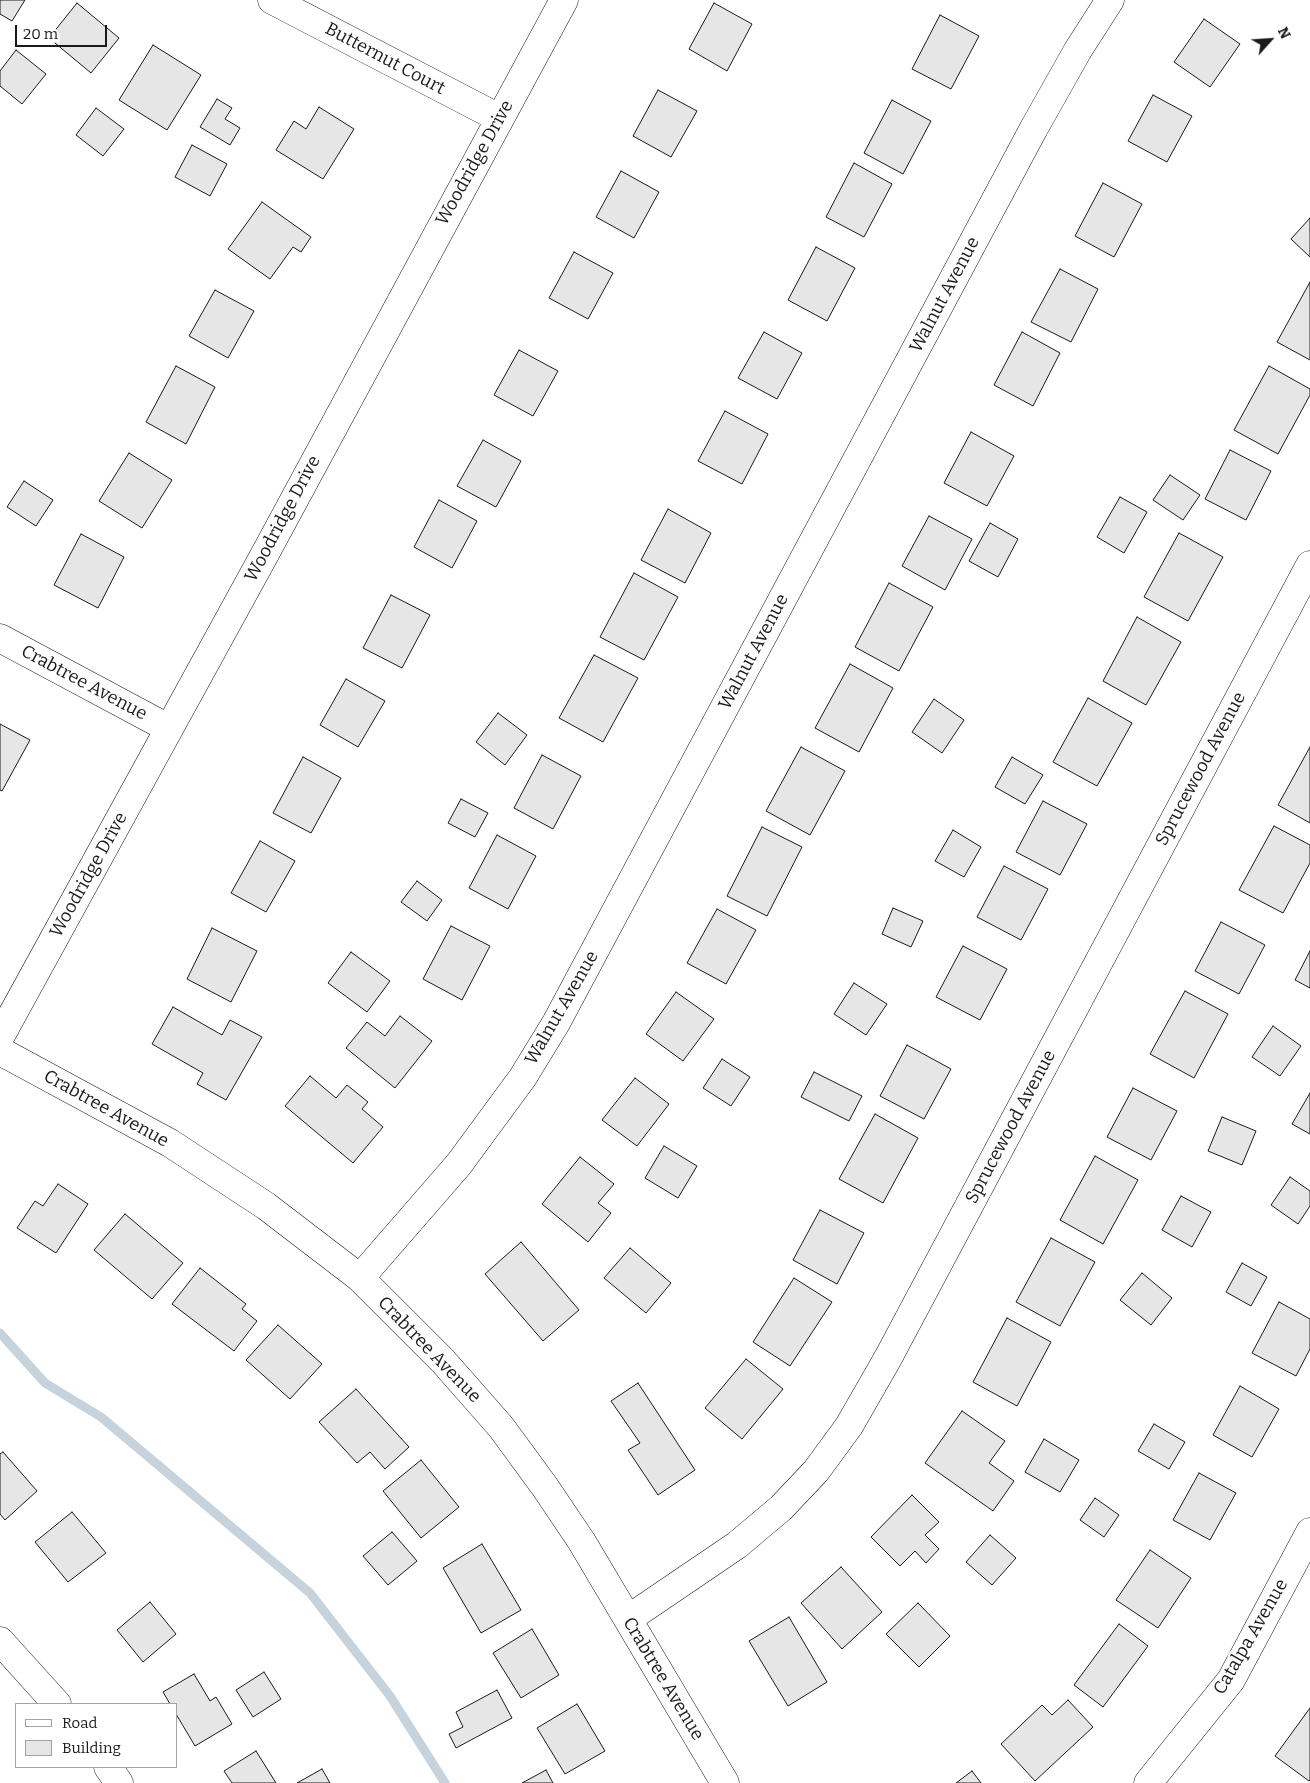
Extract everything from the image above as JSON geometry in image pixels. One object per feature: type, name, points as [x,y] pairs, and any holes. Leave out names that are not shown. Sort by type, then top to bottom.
[{"type":"street","name":"Butternut Court","points":[[272,0],[499,118]]},
{"type":"street","name":"Woodridge Drive","points":[[0,1037],[266,552],[564,0]]},
{"type":"street","name":"Walnut Avenue","points":[[360,1278],[459,1164],[523,1077],[556,1024],[1030,137],[1078,50],[1110,0]]},
{"type":"street","name":"Sprucewood Avenue","points":[[628,1619],[737,1545],[781,1508],[816,1471],[849,1426],[893,1349],[1310,565]]},
{"type":"street","name":"Crabtree Avenue","points":[[0,638],[168,728]]},
{"type":"street","name":"Crabtree Avenue","points":[[0,1051],[170,1143],[266,1206],[360,1278],[443,1361],[501,1427],[582,1542],[725,1783]]},
{"type":"street","name":"Catalpa Avenue","points":[[1151,1782],[1231,1680],[1310,1532]]},
{"type":"street","points":[[0,1641],[56,1703]]},
{"type":"street","points":[[109,1768],[119,1783]]},
{"type":"building","points":[[0,0],[25,0],[12,21],[0,14]]},
{"type":"building","points":[[77,3],[119,38],[91,73],[49,38]]},
{"type":"building","points":[[714,3],[752,24],[727,71],[689,49]]},
{"type":"building","points":[[940,15],[979,36],[951,89],[912,69]]},
{"type":"building","points":[[1204,19],[1240,44],[1210,87],[1174,62]]},
{"type":"building","points":[[153,45],[201,75],[167,130],[119,100]]},
{"type":"building","points":[[16,50],[46,74],[22,104],[0,86],[0,71]]},
{"type":"building","points":[[658,90],[697,111],[671,157],[633,136]]},
{"type":"building","points":[[1153,95],[1192,116],[1167,162],[1128,141]]},
{"type":"building","points":[[217,99],[232,108],[225,119],[240,128],[230,145],[200,127]]},
{"type":"building","points":[[892,100],[931,121],[903,174],[864,153]]},
{"type":"building","points":[[319,107],[354,129],[323,179],[276,150],[294,121],[306,129]]},
{"type":"building","points":[[96,108],[124,129],[103,156],[76,135]]},
{"type":"building","points":[[192,145],[227,164],[210,196],[175,177]]},
{"type":"building","points":[[854,163],[892,184],[864,237],[826,217]]},
{"type":"building","points":[[621,171],[659,192],[634,238],[596,217]]},
{"type":"building","points":[[1103,183],[1142,204],[1114,257],[1075,236]]},
{"type":"building","points":[[262,202],[311,237],[301,252],[293,247],[270,279],[228,249]]},
{"type":"building","points":[[1310,218],[1310,257],[1291,239]]},
{"type":"building","points":[[816,247],[855,268],[827,321],[788,300]]},
{"type":"building","points":[[574,252],[613,273],[588,319],[549,298]]},
{"type":"building","points":[[1060,269],[1098,289],[1071,342],[1031,322]]},
{"type":"building","points":[[1310,282],[1310,360],[1277,342]]},
{"type":"building","points":[[215,290],[254,311],[228,358],[189,336]]},
{"type":"building","points":[[764,332],[802,353],[777,399],[738,378]]},
{"type":"building","points":[[1022,332],[1060,353],[1033,406],[994,385]]},
{"type":"building","points":[[519,350],[558,371],[533,416],[494,395]]},
{"type":"building","points":[[176,366],[215,387],[186,444],[146,422]]},
{"type":"building","points":[[1269,366],[1310,389],[1310,395],[1278,454],[1234,430]]},
{"type":"building","points":[[725,411],[768,434],[742,484],[698,461]]},
{"type":"building","points":[[971,432],[1014,456],[987,506],[944,483]]},
{"type":"building","points":[[483,440],[521,461],[496,507],[457,486]]},
{"type":"building","points":[[1230,450],[1271,471],[1246,520],[1205,499]]},
{"type":"building","points":[[129,453],[172,480],[142,528],[99,501]]},
{"type":"building","points":[[1170,475],[1200,495],[1183,520],[1153,500]]},
{"type":"building","points":[[24,481],[53,500],[36,526],[7,507]]},
{"type":"building","points":[[1120,497],[1147,512],[1124,553],[1097,537]]},
{"type":"building","points":[[439,500],[477,521],[452,568],[414,547]]},
{"type":"building","points":[[668,509],[711,533],[685,583],[641,560]]},
{"type":"building","points":[[929,516],[972,539],[945,590],[902,566]]},
{"type":"building","points":[[990,523],[1018,539],[998,577],[969,561]]},
{"type":"building","points":[[1179,533],[1223,557],[1188,621],[1144,597]]},
{"type":"building","points":[[81,534],[124,557],[98,608],[54,585]]},
{"type":"building","points":[[634,573],[678,597],[644,660],[600,637]]},
{"type":"building","points":[[889,583],[933,607],[899,671],[855,647]]},
{"type":"building","points":[[391,595],[430,615],[402,668],[363,648]]},
{"type":"building","points":[[1137,617],[1181,642],[1146,705],[1103,681]]},
{"type":"building","points":[[594,655],[638,678],[603,742],[559,718]]},
{"type":"building","points":[[850,664],[893,688],[859,752],[815,728]]},
{"type":"building","points":[[346,679],[385,701],[358,747],[320,725]]},
{"type":"building","points":[[1088,698],[1132,723],[1097,786],[1053,762]]},
{"type":"building","points":[[934,699],[964,720],[942,753],[912,732]]},
{"type":"building","points":[[498,713],[527,735],[505,765],[476,742]]},
{"type":"building","points":[[0,724],[30,740],[2,791],[0,790]]},
{"type":"building","points":[[801,747],[845,771],[810,835],[766,811]]},
{"type":"building","points":[[1310,747],[1310,823],[1278,805]]},
{"type":"building","points":[[542,755],[581,776],[553,829],[514,808]]},
{"type":"building","points":[[303,757],[341,778],[311,833],[273,813]]},
{"type":"building","points":[[1012,757],[1043,775],[1025,804],[995,787]]},
{"type":"building","points":[[461,799],[488,813],[475,837],[448,823]]},
{"type":"building","points":[[1043,801],[1087,824],[1060,875],[1016,852]]},
{"type":"building","points":[[1274,826],[1310,845],[1310,863],[1283,913],[1239,890]]},
{"type":"building","points":[[762,827],[802,847],[767,916],[727,896]]},
{"type":"building","points":[[953,830],[981,847],[964,877],[935,861]]},
{"type":"building","points":[[497,835],[536,856],[508,909],[469,888]]},
{"type":"building","points":[[260,841],[295,861],[266,912],[231,893]]},
{"type":"building","points":[[1004,866],[1048,889],[1021,940],[977,917]]},
{"type":"building","points":[[417,881],[442,900],[427,921],[401,902]]},
{"type":"building","points":[[893,908],[923,921],[911,947],[882,934]]},
{"type":"building","points":[[717,909],[756,930],[726,984],[687,963]]},
{"type":"building","points":[[1221,922],[1265,945],[1239,994],[1195,971]]},
{"type":"building","points":[[451,926],[490,946],[462,1000],[423,979]]},
{"type":"building","points":[[212,928],[257,951],[231,1002],[187,979]]},
{"type":"building","points":[[963,946],[1007,969],[980,1020],[936,997]]},
{"type":"building","points":[[1310,951],[1310,988],[1295,980]]},
{"type":"building","points":[[351,952],[390,981],[367,1012],[328,983]]},
{"type":"building","points":[[854,983],[887,1004],[866,1035],[834,1014]]},
{"type":"building","points":[[1185,991],[1228,1014],[1194,1078],[1150,1054]]},
{"type":"building","points":[[676,992],[714,1019],[683,1061],[646,1034]]},
{"type":"building","points":[[173,1007],[222,1035],[230,1020],[262,1037],[226,1100],[197,1084],[203,1073],[152,1044]]},
{"type":"building","points":[[400,1016],[432,1041],[395,1088],[346,1048],[367,1022],[385,1036]]},
{"type":"building","points":[[1273,1026],[1301,1046],[1280,1076],[1252,1057]]},
{"type":"building","points":[[907,1045],[951,1069],[924,1119],[880,1096]]},
{"type":"building","points":[[722,1059],[750,1077],[731,1106],[703,1088]]},
{"type":"building","points":[[814,1072],[862,1096],[849,1121],[801,1097]]},
{"type":"building","points":[[310,1076],[336,1098],[347,1085],[368,1102],[362,1109],[383,1127],[353,1163],[285,1106]]},
{"type":"building","points":[[635,1078],[669,1104],[637,1146],[602,1120]]},
{"type":"building","points":[[1133,1088],[1177,1111],[1151,1160],[1107,1137]]},
{"type":"building","points":[[1310,1093],[1310,1134],[1292,1124]]},
{"type":"building","points":[[875,1114],[918,1138],[883,1203],[839,1179]]},
{"type":"building","points":[[1222,1117],[1256,1131],[1242,1165],[1208,1151]]},
{"type":"building","points":[[664,1146],[697,1166],[678,1198],[645,1178]]},
{"type":"building","points":[[1095,1156],[1138,1180],[1103,1244],[1060,1220]]},
{"type":"building","points":[[580,1157],[614,1184],[598,1203],[611,1213],[588,1242],[542,1204]]},
{"type":"building","points":[[1290,1177],[1310,1191],[1310,1206],[1298,1224],[1271,1205]]},
{"type":"building","points":[[58,1184],[88,1204],[56,1253],[17,1228],[35,1201],[43,1206]]},
{"type":"building","points":[[1181,1196],[1211,1212],[1192,1247],[1162,1230]]},
{"type":"building","points":[[820,1210],[864,1233],[837,1284],[793,1260]]},
{"type":"building","points":[[125,1214],[183,1263],[152,1299],[94,1250]]},
{"type":"building","points":[[1051,1238],[1095,1262],[1060,1326],[1016,1302]]},
{"type":"building","points":[[521,1242],[579,1310],[543,1341],[485,1274]]},
{"type":"building","points":[[630,1248],[671,1283],[646,1313],[604,1278]]},
{"type":"building","points":[[1242,1263],[1267,1277],[1251,1306],[1226,1292]]},
{"type":"building","points":[[200,1268],[246,1304],[242,1309],[257,1321],[234,1351],[172,1304]]},
{"type":"building","points":[[1142,1273],[1172,1298],[1151,1325],[1120,1300]]},
{"type":"building","points":[[794,1278],[832,1302],[790,1366],[753,1342]]},
{"type":"building","points":[[1279,1302],[1310,1319],[1310,1349],[1296,1376],[1252,1353]]},
{"type":"building","points":[[1007,1318],[1051,1342],[1017,1406],[973,1382]]},
{"type":"building","points":[[278,1325],[322,1364],[290,1399],[246,1360]]},
{"type":"building","points":[[746,1359],[783,1389],[742,1439],[705,1408]]},
{"type":"building","points":[[638,1383],[695,1470],[658,1495],[628,1450],[640,1443],[611,1401]]},
{"type":"building","points":[[1240,1386],[1279,1409],[1252,1457],[1213,1435]]},
{"type":"building","points":[[356,1389],[409,1447],[385,1469],[370,1452],[357,1463],[319,1422]]},
{"type":"building","points":[[962,1411],[1005,1441],[989,1463],[1014,1481],[993,1511],[925,1463]]},
{"type":"building","points":[[1154,1424],[1185,1442],[1169,1469],[1138,1451]]},
{"type":"building","points":[[1044,1439],[1079,1460],[1060,1492],[1025,1472]]},
{"type":"building","points":[[3,1452],[37,1491],[5,1520],[0,1514],[0,1454]]},
{"type":"building","points":[[421,1460],[459,1507],[421,1538],[383,1491]]},
{"type":"building","points":[[1199,1473],[1236,1493],[1210,1540],[1173,1520]]},
{"type":"building","points":[[912,1495],[939,1522],[925,1535],[939,1549],[926,1563],[915,1551],[900,1566],[871,1537]]},
{"type":"building","points":[[1095,1498],[1119,1515],[1104,1537],[1080,1520]]},
{"type":"building","points":[[72,1512],[106,1553],[68,1582],[35,1542]]},
{"type":"building","points":[[392,1532],[417,1561],[388,1585],[363,1556]]},
{"type":"building","points":[[990,1535],[1016,1558],[992,1585],[966,1562]]},
{"type":"building","points":[[482,1544],[521,1610],[481,1633],[443,1568]]},
{"type":"building","points":[[1150,1550],[1191,1578],[1158,1628],[1116,1600]]},
{"type":"building","points":[[841,1567],[882,1612],[842,1649],[801,1603]]},
{"type":"building","points":[[150,1602],[176,1634],[143,1662],[117,1630]]},
{"type":"building","points":[[918,1603],[950,1636],[919,1667],[886,1634]]},
{"type":"building","points":[[789,1617],[827,1682],[788,1706],[749,1641]]},
{"type":"building","points":[[1119,1624],[1148,1646],[1103,1707],[1074,1685]]},
{"type":"building","points":[[532,1629],[559,1675],[521,1698],[493,1653]]},
{"type":"building","points":[[264,1672],[281,1699],[253,1717],[236,1690]]},
{"type":"building","points":[[194,1674],[210,1701],[216,1697],[232,1724],[195,1746],[178,1717],[178,1703],[169,1703],[163,1692]]},
{"type":"building","points":[[497,1690],[512,1718],[456,1748],[449,1734],[463,1727],[456,1712]]},
{"type":"building","points":[[1068,1700],[1093,1727],[1035,1781],[1001,1744],[1042,1705],[1052,1715]]},
{"type":"building","points":[[577,1704],[605,1751],[565,1774],[537,1728]]},
{"type":"building","points":[[1310,1708],[1310,1780],[1309,1781],[1275,1756]]},
{"type":"building","points":[[256,1751],[276,1783],[232,1783],[224,1771]]},
{"type":"building","points":[[322,1769],[330,1783],[297,1783]]},
{"type":"building","points":[[546,1770],[553,1783],[522,1783]]},
{"type":"building","points":[[972,1771],[981,1783],[956,1783]]},
{"type":"waterway","points":[[0,1333],[45,1383],[101,1417],[310,1593],[390,1696],[445,1783]]}]
